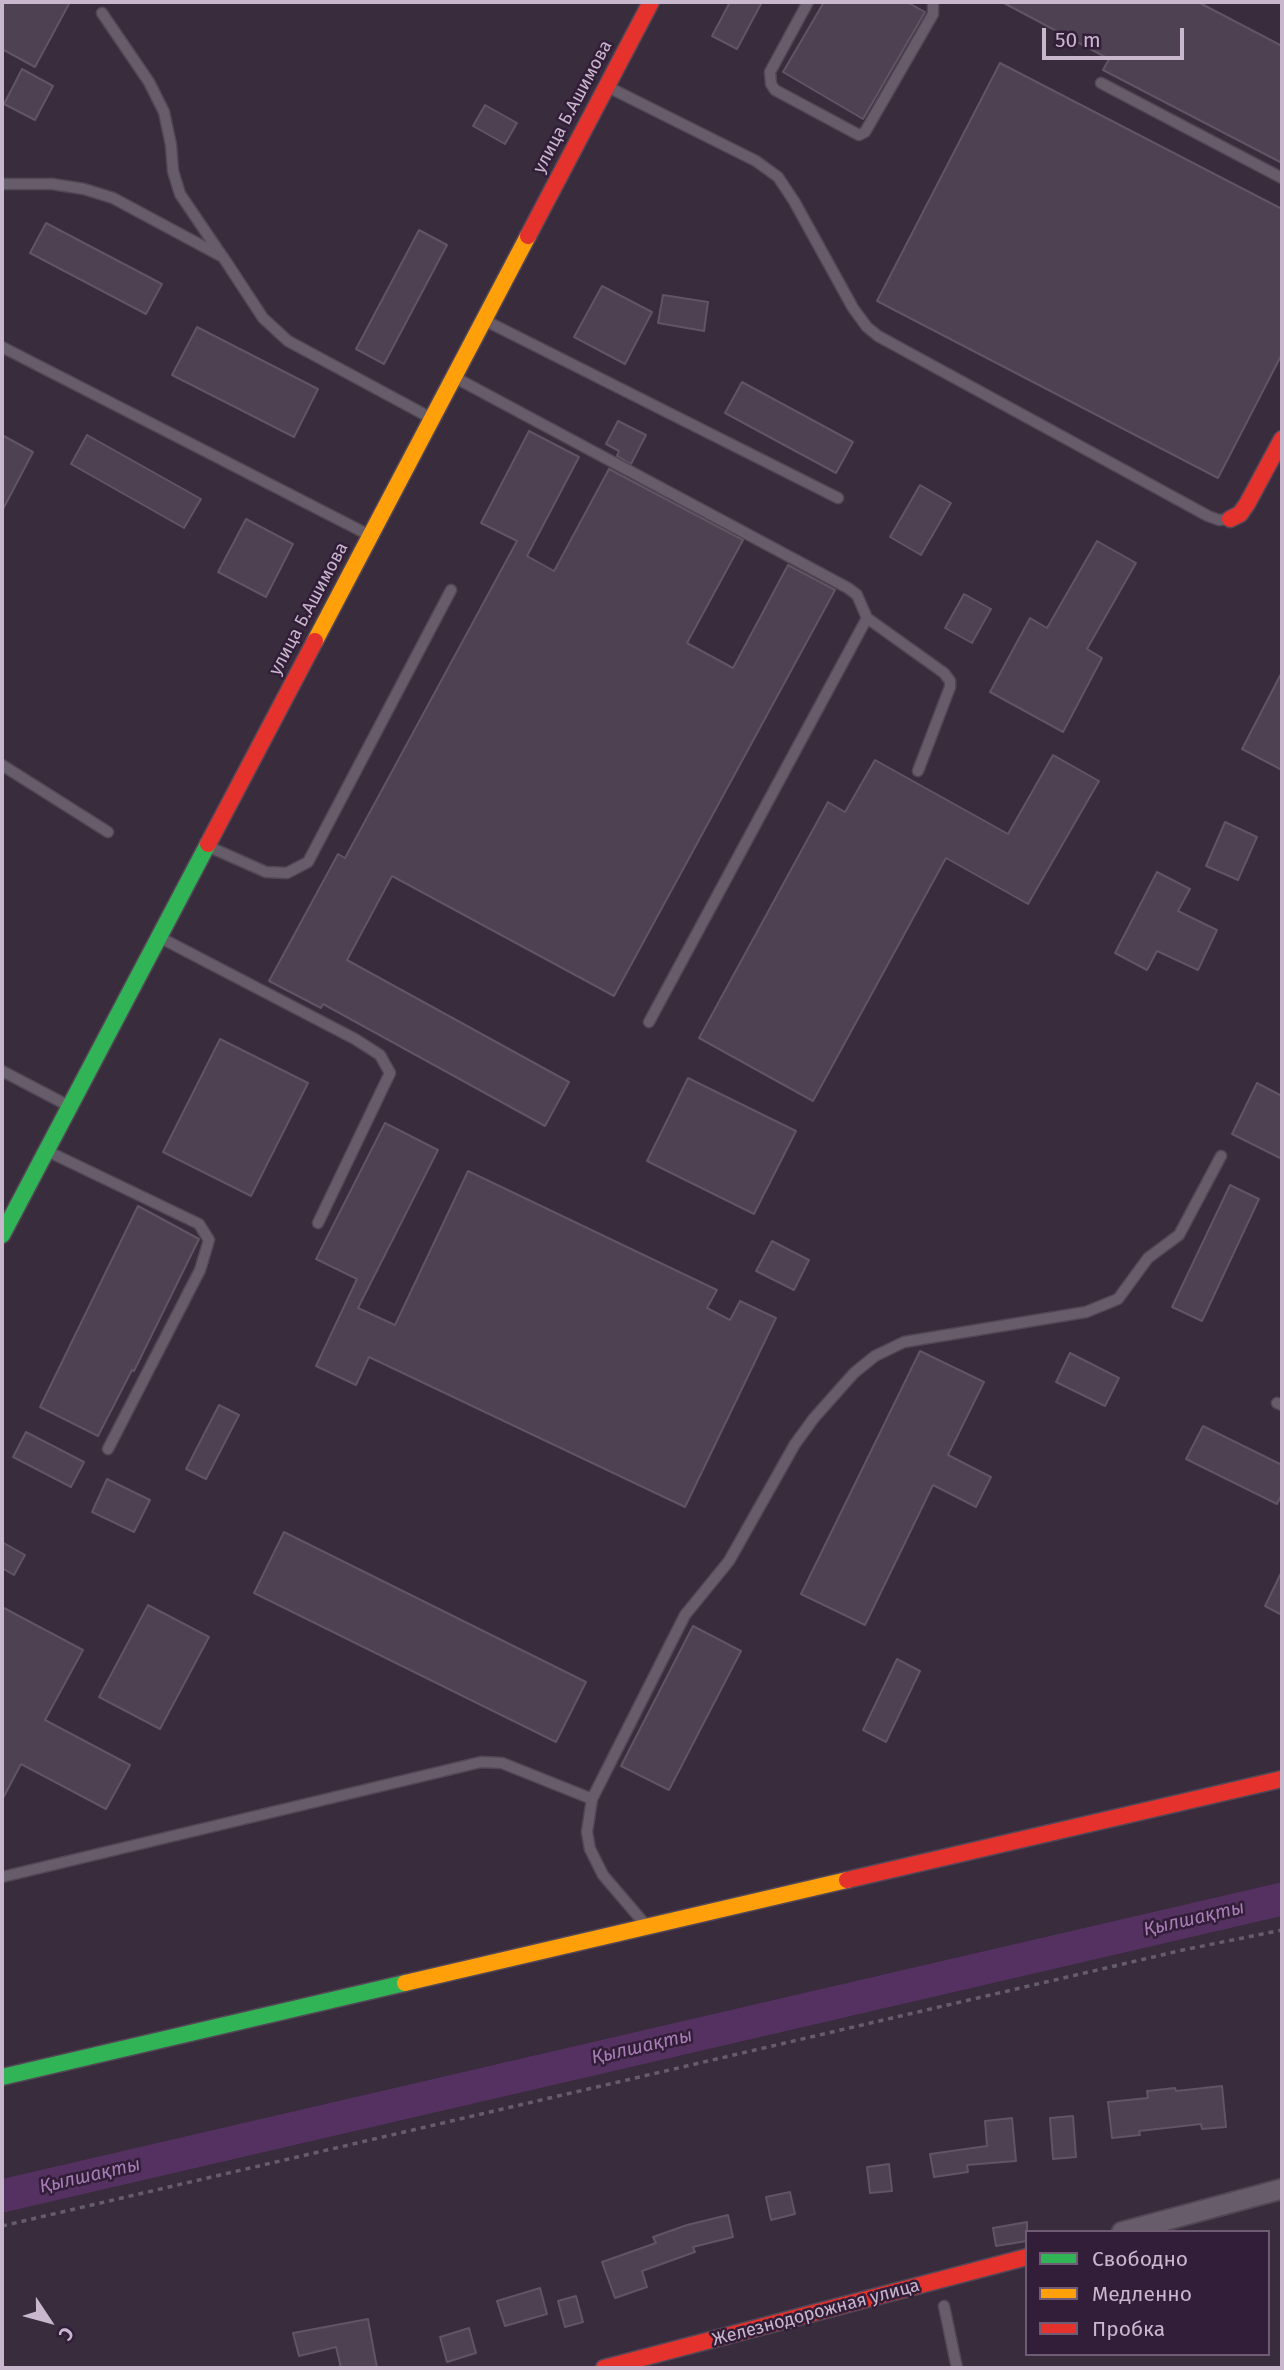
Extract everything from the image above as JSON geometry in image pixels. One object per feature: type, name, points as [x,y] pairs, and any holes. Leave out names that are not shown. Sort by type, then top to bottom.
[{"type":"street","name":"улица Б.Ашимова","points":[[4,1226],[652,2]]},
{"type":"street","points":[[1230,519],[1240,514],[1247,504],[1282,439]]},
{"type":"street","points":[[2,2077],[1282,1779]]},
{"type":"street","points":[[1129,2230],[1282,2189]]},
{"type":"street","name":"Железнодорожная улица","points":[[604,2368],[1025,2258]]},
{"type":"lane","points":[[808,2],[770,72],[771,84],[775,90],[859,135],[865,132],[933,13],[933,2]]},
{"type":"lane","points":[[102,13],[149,82],[164,112],[173,171],[180,194],[262,318],[288,341],[431,418]]},
{"type":"lane","points":[[1101,83],[1282,178]]},
{"type":"lane","points":[[606,86],[756,161],[778,177],[853,308],[878,337],[1208,516],[1219,520],[1230,519]]},
{"type":"lane","points":[[2,184],[51,184],[84,189],[113,198],[223,257]]},
{"type":"lane","points":[[483,320],[838,498]]},
{"type":"lane","points":[[2,347],[369,535]]},
{"type":"lane","points":[[453,376],[857,595],[867,618],[944,673],[950,681],[918,771]]},
{"type":"lane","points":[[206,845],[266,872],[287,873],[308,862],[451,590]]},
{"type":"lane","points":[[649,1022],[867,618]]},
{"type":"lane","points":[[2,765],[107,832]]},
{"type":"lane","points":[[158,937],[355,1039],[380,1055],[390,1073],[318,1223]]},
{"type":"lane","points":[[2,1071],[69,1107]]},
{"type":"lane","points":[[46,1150],[199,1224],[209,1240],[200,1270],[108,1449]]},
{"type":"lane","points":[[647,1926],[603,1875],[590,1849],[587,1832],[592,1799],[685,1615],[729,1561],[795,1444],[814,1418],[854,1373],[875,1356],[904,1342],[1086,1312],[1108,1305],[1124,1293],[1148,1258],[1179,1236],[1221,1156]]},
{"type":"lane","points":[[2,1877],[481,1762],[502,1763],[592,1799]]},
{"type":"lane","points":[[944,2306],[957,2368]]},
{"type":"path","points":[[2,2226],[1282,1930]]},
{"type":"building","points":[[2,2],[70,2],[35,67],[2,49]]},
{"type":"building","points":[[730,2],[762,2],[737,49],[712,36]]},
{"type":"building","points":[[824,2],[907,2],[925,12],[863,119],[783,72]]},
{"type":"building","points":[[1002,2],[1198,2],[1282,46],[1282,163],[1103,70],[1109,59]]},
{"type":"building","points":[[1000,63],[1282,209],[1282,354],[1218,478],[877,301]]},
{"type":"building","points":[[22,69],[53,86],[35,120],[4,104]]},
{"type":"building","points":[[485,105],[517,123],[505,144],[473,126]]},
{"type":"building","points":[[46,223],[162,284],[146,314],[30,253]]},
{"type":"building","points":[[419,230],[447,245],[384,364],[356,349]]},
{"type":"building","points":[[602,286],[652,312],[625,364],[574,337]]},
{"type":"building","points":[[663,295],[708,302],[704,331],[658,323]]},
{"type":"building","points":[[197,327],[318,389],[294,437],[172,375]]},
{"type":"building","points":[[742,382],[853,442],[836,473],[725,413]]},
{"type":"building","points":[[618,421],[646,435],[631,464],[617,456],[619,451],[606,444]]},
{"type":"building","points":[[529,431],[579,457],[527,556],[554,571],[609,469],[743,540],[687,643],[733,668],[788,565],[835,590],[614,996],[392,876],[347,960],[569,1082],[545,1126],[323,1004],[321,1008],[269,981],[338,854],[345,858],[517,541],[481,523]]},
{"type":"building","points":[[2,435],[33,452],[2,511]]},
{"type":"building","points":[[87,435],[201,499],[184,528],[71,464]]},
{"type":"building","points":[[920,485],[951,503],[921,555],[890,537]]},
{"type":"building","points":[[246,519],[293,544],[266,597],[218,572]]},
{"type":"building","points":[[1097,541],[1136,563],[1087,649],[1102,658],[1063,732],[990,692],[1030,618],[1047,628]]},
{"type":"building","points":[[964,594],[991,609],[972,643],[945,628]]},
{"type":"building","points":[[1282,672],[1282,770],[1242,749]]},
{"type":"building","points":[[1053,755],[1099,781],[1028,904],[946,858],[813,1101],[699,1038],[828,802],[845,812],[875,760],[1008,834]]},
{"type":"building","points":[[1225,822],[1257,837],[1238,880],[1206,866]]},
{"type":"building","points":[[1157,872],[1190,889],[1178,911],[1217,930],[1198,970],[1157,951],[1147,970],[1115,953]]},
{"type":"building","points":[[220,1039],[308,1083],[251,1196],[163,1152]]},
{"type":"building","points":[[688,1078],[796,1131],[754,1214],[647,1161]]},
{"type":"building","points":[[1257,1083],[1282,1096],[1282,1159],[1232,1134]]},
{"type":"building","points":[[385,1123],[438,1150],[358,1308],[395,1325],[468,1171],[717,1290],[707,1308],[730,1320],[740,1301],[776,1318],[685,1507],[369,1357],[356,1385],[316,1366],[357,1279],[316,1259]]},
{"type":"building","points":[[1230,1185],[1259,1199],[1202,1321],[1172,1307]]},
{"type":"building","points":[[138,1206],[199,1239],[134,1371],[132,1370],[98,1436],[40,1407]]},
{"type":"building","points":[[772,1241],[809,1260],[794,1290],[756,1271]]},
{"type":"building","points":[[920,1351],[984,1382],[948,1455],[991,1477],[976,1507],[933,1485],[865,1625],[801,1594]]},
{"type":"building","points":[[1070,1353],[1119,1378],[1105,1406],[1056,1382]]},
{"type":"building","points":[[219,1405],[239,1415],[206,1479],[186,1469]]},
{"type":"building","points":[[1203,1426],[1282,1465],[1282,1494],[1277,1504],[1186,1459]]},
{"type":"building","points":[[26,1432],[84,1462],[71,1487],[13,1457]]},
{"type":"building","points":[[107,1479],[150,1500],[134,1532],[92,1512]]},
{"type":"building","points":[[284,1532],[586,1682],[556,1742],[254,1593]]},
{"type":"building","points":[[2,1542],[25,1555],[14,1575],[2,1568]]},
{"type":"building","points":[[1282,1571],[1282,1615],[1265,1606]]},
{"type":"building","points":[[148,1605],[209,1637],[160,1729],[99,1697]]},
{"type":"building","points":[[2,1607],[83,1650],[45,1720],[130,1765],[106,1809],[21,1764],[2,1800]]},
{"type":"building","points":[[693,1626],[741,1651],[669,1790],[621,1766]]},
{"type":"building","points":[[897,1659],[920,1671],[886,1742],[863,1730]]},
{"type":"building","points":[[1222,2086],[1226,2127],[1202,2129],[1201,2124],[1139,2131],[1140,2135],[1112,2138],[1108,2102],[1148,2098],[1147,2091]]},
{"type":"building","points":[[1073,2116],[1076,2157],[1053,2159],[1050,2118]]},
{"type":"building","points":[[1012,2118],[1016,2161],[967,2165],[968,2172],[934,2177],[930,2154],[987,2146],[985,2121]]},
{"type":"building","points":[[889,2164],[892,2191],[870,2193],[867,2167]]},
{"type":"building","points":[[790,2192],[795,2214],[771,2220],[766,2197]]},
{"type":"building","points":[[728,2215],[733,2237],[693,2247],[695,2252],[642,2271],[647,2287],[615,2298],[602,2262],[656,2243],[653,2237]]},
{"type":"building","points":[[1027,2222],[1025,2241],[996,2246],[993,2228]]},
{"type":"building","points":[[540,2288],[547,2314],[505,2326],[497,2301]]},
{"type":"building","points":[[576,2296],[583,2322],[565,2327],[558,2301]]},
{"type":"building","points":[[368,2319],[377,2368],[341,2368],[336,2347],[299,2356],[293,2333]]},
{"type":"building","points":[[469,2328],[476,2353],[447,2362],[440,2337]]},
{"type":"waterway","name":"Қылшақты","points":[[2,2196],[1282,1899]]},
{"type":"traffic: fast","points":[[2,1235],[208,844]]},
{"type":"traffic: fast","points":[[2,2077],[405,1983]]},
{"type":"traffic: slow","points":[[315,641],[528,236]]},
{"type":"traffic: slow","points":[[405,1983],[847,1880]]},
{"type":"traffic: jam","points":[[528,236],[651,2]]},
{"type":"traffic: jam","points":[[1230,519],[1240,514],[1247,504],[1282,439]]},
{"type":"traffic: jam","points":[[208,844],[315,641]]},
{"type":"traffic: jam","points":[[847,1880],[1282,1779]]},
{"type":"traffic: jam","points":[[604,2368],[1025,2258]]}]
